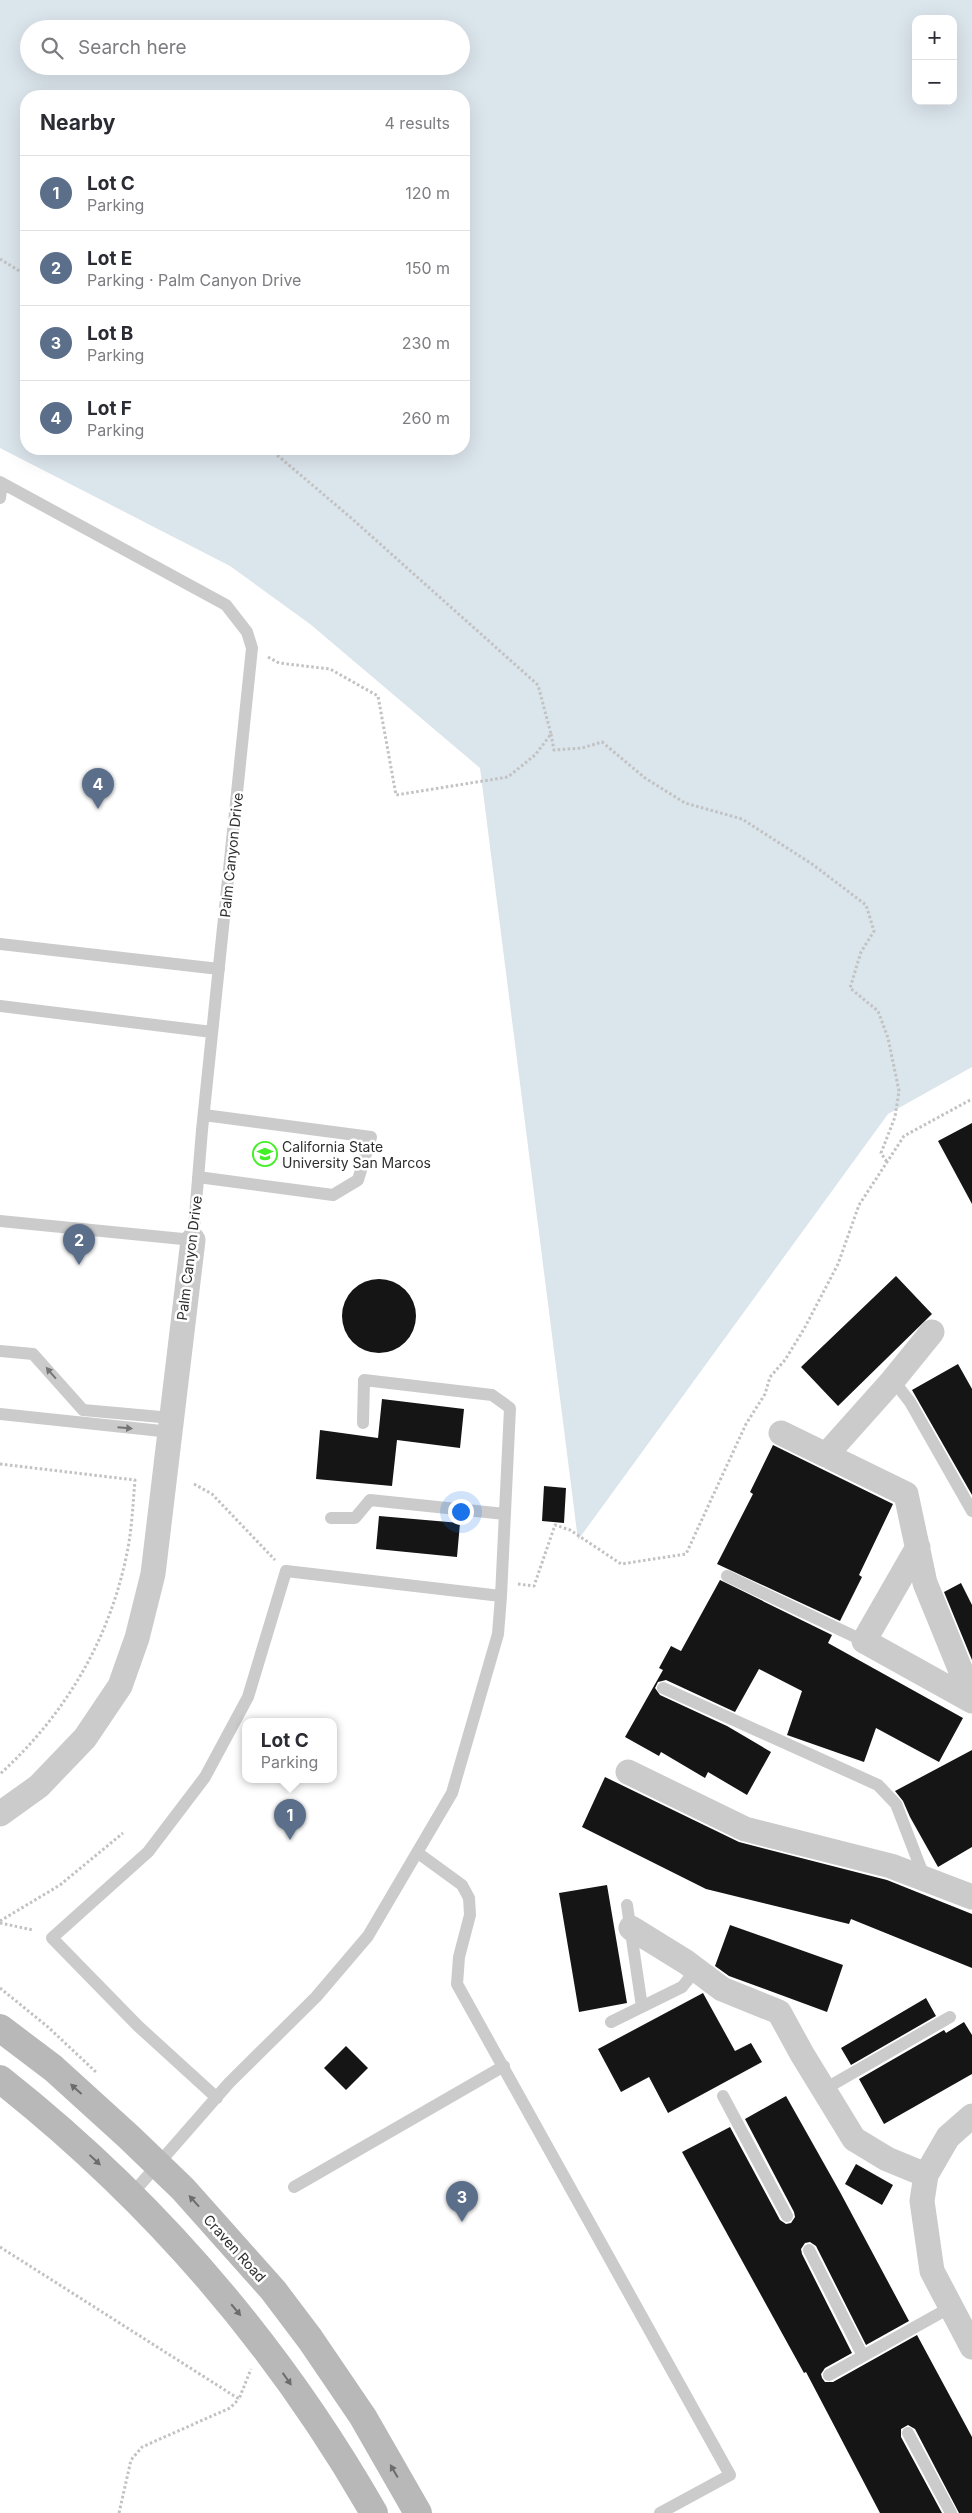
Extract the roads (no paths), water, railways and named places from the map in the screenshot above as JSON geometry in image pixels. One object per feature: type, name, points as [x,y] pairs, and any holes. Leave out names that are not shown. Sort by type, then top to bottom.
[{"type":"main road","name":"Craven Road","points":[[0,2028],[53,2068],[183,2189],[272,2290],[310,2339],[363,2418],[418,2513]]},
{"type":"main road","points":[[0,2079],[59,2127],[131,2195],[201,2268],[259,2339],[341,2455],[374,2513]]},
{"type":"street","name":"Palm Canyon Drive","points":[[0,1814],[39,1786],[85,1738],[120,1686],[137,1638],[153,1574],[171,1425],[176,1366],[193,1240]]},
{"type":"street","points":[[826,1455],[893,1380],[932,1332]]},
{"type":"street","points":[[781,1433],[906,1494],[926,1583],[972,1700]]},
{"type":"street","points":[[918,1547],[864,1641],[972,1700]]},
{"type":"street","points":[[628,1772],[745,1829],[891,1866],[972,1897]]},
{"type":"street","points":[[629,1917],[722,1989],[779,2012],[823,2090],[854,2139],[887,2159],[926,2176]]},
{"type":"street","points":[[972,2116],[948,2137],[926,2176],[922,2201],[932,2271],[972,2347]]},
{"type":"lane","points":[[0,498],[1,483]]},
{"type":"lane","name":"Palm Canyon Drive","points":[[1,483],[226,605],[247,632],[252,648],[212,1032],[193,1240]]},
{"type":"lane","points":[[0,944],[219,969]]},
{"type":"lane","points":[[0,1006],[212,1032]]},
{"type":"lane","points":[[198,1177],[332,1195],[358,1180],[371,1137],[204,1115]]},
{"type":"lane","points":[[0,1221],[193,1240]]},
{"type":"lane","points":[[0,1351],[33,1354],[83,1410],[171,1425]]},
{"type":"lane","points":[[131,2195],[217,2098],[316,1997],[368,1936],[452,1793],[498,1634],[510,1408],[492,1395],[364,1380],[363,1423]]},
{"type":"lane","points":[[893,1380],[910,1402],[972,1511]]},
{"type":"lane","points":[[0,1414],[171,1425]]},
{"type":"lane","points":[[331,1518],[355,1518],[370,1500],[505,1514]]},
{"type":"lane","points":[[217,2098],[138,2026],[52,1938],[148,1852],[204,1777],[248,1697],[286,1570],[500,1596]]},
{"type":"lane","points":[[727,1576],[864,1641]]},
{"type":"lane","points":[[663,1688],[878,1785],[896,1804],[926,1879]]},
{"type":"lane","points":[[418,1853],[462,1885],[469,1898],[470,1915],[459,1957],[457,1984],[730,2475],[660,2513]]},
{"type":"lane","points":[[629,1917],[642,2007]]},
{"type":"lane","points":[[611,2022],[682,1987],[696,1970]]},
{"type":"lane","points":[[823,2090],[950,2017]]},
{"type":"lane","points":[[294,2187],[504,2066]]},
{"type":"lane","points":[[723,2096],[787,2216]]},
{"type":"lane","points":[[809,2250],[863,2356]]},
{"type":"lane","points":[[829,2375],[951,2307]]},
{"type":"lane","points":[[908,2433],[951,2513]]},
{"type":"place","name":"Lot F","points":[[98,809]]},
{"type":"place","name":"California State University San Marcos","points":[[265,1154]]},
{"type":"place","name":"Lot E","points":[[79,1265]]},
{"type":"place","name":"Lot C","points":[[290,1840]]},
{"type":"place","name":"Lot B","points":[[462,2222]]}]
